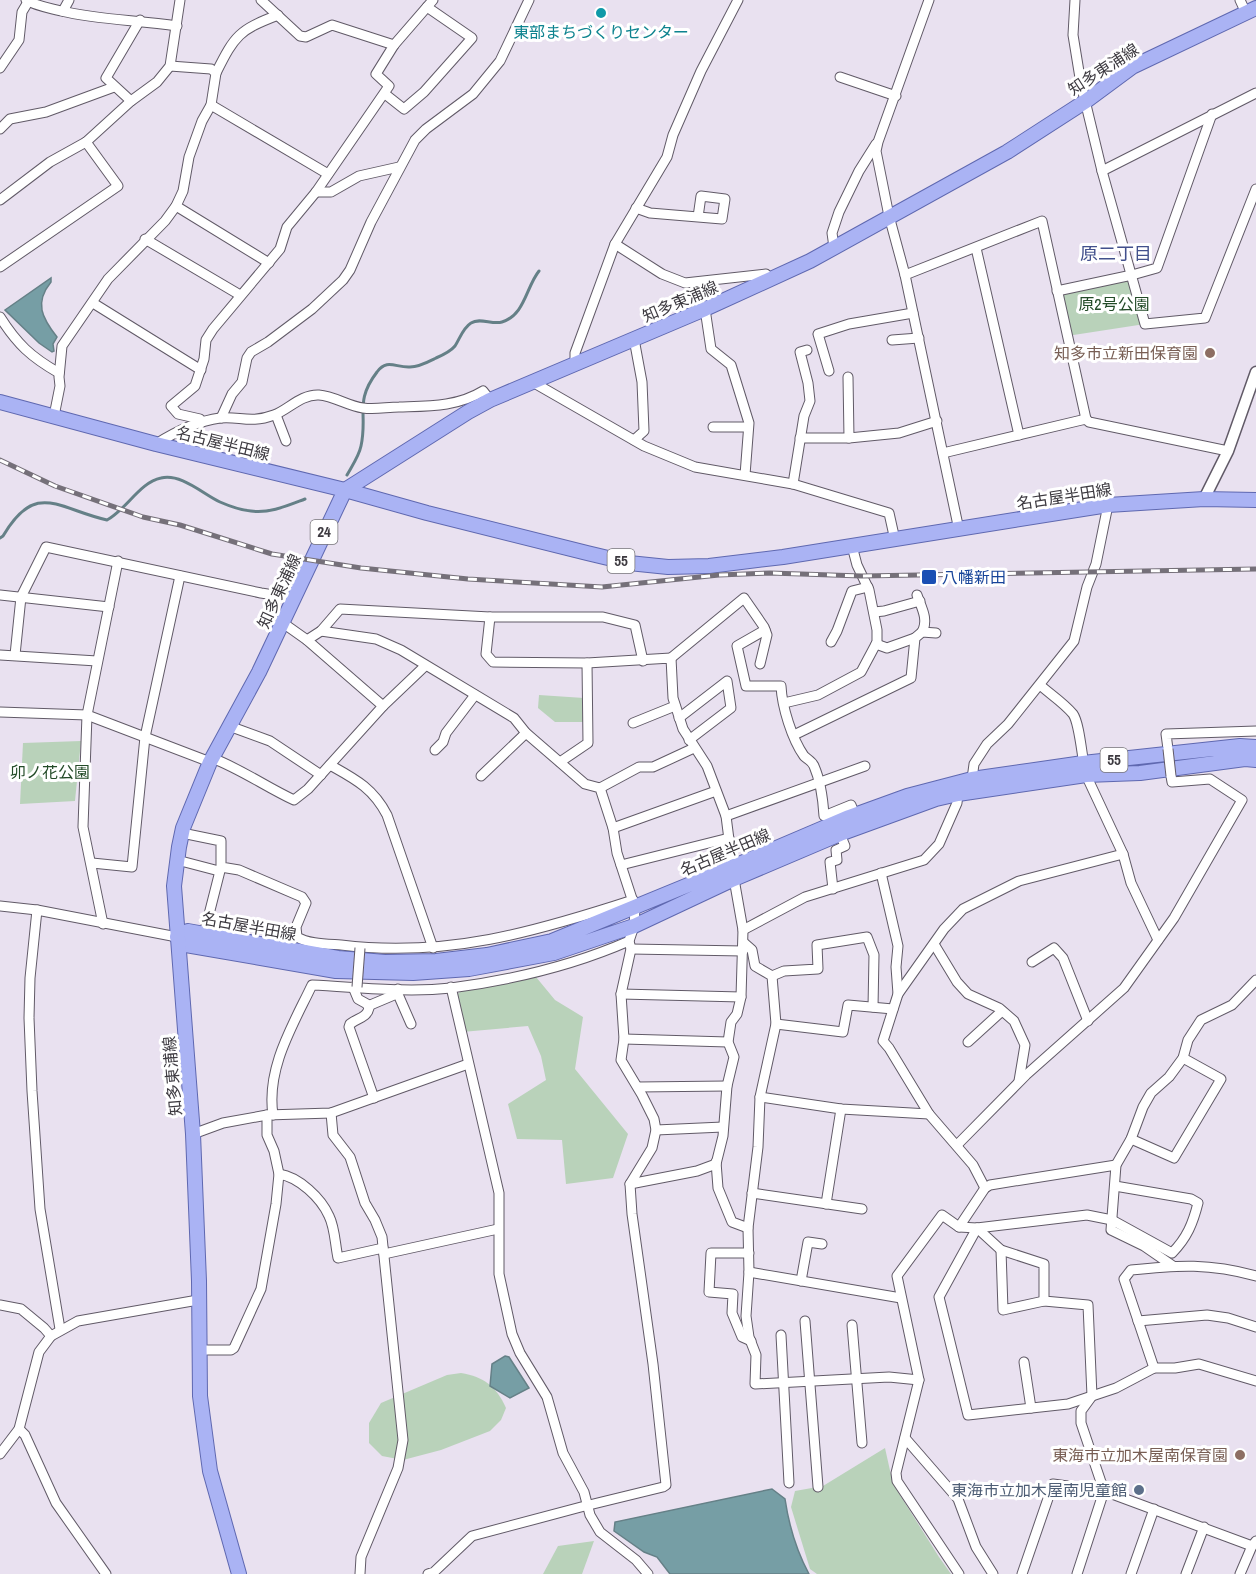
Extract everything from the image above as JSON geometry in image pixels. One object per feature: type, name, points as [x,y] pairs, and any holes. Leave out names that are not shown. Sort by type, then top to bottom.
[{"type":"main road","name":"知多東浦線","points":[[238,1574],[210,1471],[201,1405],[193,1134],[174,886],[182,833],[211,760],[283,622],[345,490],[468,411],[490,400],[705,309],[834,247],[1007,152],[1086,101],[1132,67],[1247,7]]},
{"type":"main road","name":"名古屋半田線","points":[[0,402],[156,444],[629,563],[668,567],[709,566],[895,540],[1108,505],[1204,499],[1256,500]]},
{"type":"main road","name":"名古屋半田線","points":[[1256,747],[1240,746],[1084,769],[958,794],[911,807],[733,873],[634,904],[552,941],[488,955],[436,961],[385,962],[338,958],[188,931],[177,937],[186,945],[336,971],[412,974],[469,969],[554,953],[634,926],[733,873],[855,815],[907,796],[972,778],[1084,769],[1140,773],[1245,759],[1256,760]]},
{"type":"street","points":[[63,11],[69,0]]},
{"type":"street","points":[[0,200],[50,162],[87,142],[131,101],[157,82],[170,66],[180,0]]},
{"type":"street","points":[[261,0],[300,36],[306,37],[332,25],[394,45]]},
{"type":"street","points":[[221,418],[226,404],[242,382],[247,358],[251,352],[312,309],[343,280],[350,270],[399,167],[415,140],[473,94],[500,61],[529,0]]},
{"type":"street","points":[[575,363],[575,353],[615,244],[667,157],[673,135],[701,71],[738,0]]},
{"type":"street","points":[[834,247],[832,233],[839,212],[859,171],[878,142],[929,0]]},
{"type":"street","points":[[1076,0],[1073,35],[1081,84],[1102,171],[1145,324],[1205,318],[1252,212],[1256,189]]},
{"type":"street","points":[[0,68],[19,40],[22,12],[27,1],[80,16],[177,26]]},
{"type":"street","points":[[201,423],[200,419],[178,414],[171,406],[195,386],[201,370],[206,340],[240,295],[280,249],[287,227],[316,192],[385,94],[389,86],[376,74],[394,45],[430,3],[471,38],[424,92],[404,109],[385,94]]},
{"type":"street","points":[[54,416],[60,386],[62,346],[108,279],[165,221],[176,206],[183,191],[189,157],[202,121],[211,105],[216,73],[231,43],[251,25],[278,15]]},
{"type":"street","points":[[131,101],[106,78],[140,21]]},
{"type":"street","points":[[170,66],[211,69],[216,73]]},
{"type":"street","points":[[840,77],[896,96]]},
{"type":"street","points":[[0,129],[10,119],[46,112],[114,87]]},
{"type":"street","points":[[1102,171],[1256,93]]},
{"type":"street","points":[[211,105],[328,174]]},
{"type":"street","points":[[1057,291],[1132,275],[1157,267],[1212,114]]},
{"type":"street","points":[[0,267],[118,186],[87,142]]},
{"type":"street","points":[[878,142],[878,167],[905,275],[959,530]]},
{"type":"street","points":[[316,192],[331,192],[359,176],[399,167]]},
{"type":"street","points":[[176,206],[269,263]]},
{"type":"street","points":[[636,208],[650,213],[698,217]]},
{"type":"street","points":[[905,275],[1042,221],[1086,419],[1089,422],[1228,451]]},
{"type":"street","points":[[146,239],[240,295]]},
{"type":"street","points":[[615,244],[662,274],[685,283],[766,274],[770,279]]},
{"type":"street","points":[[976,248],[1019,435]]},
{"type":"street","points":[[93,303],[201,370]]},
{"type":"street","points":[[705,309],[711,349],[731,365],[749,423],[745,474]]},
{"type":"street","points":[[829,371],[818,334],[849,324],[913,313]]},
{"type":"street","points":[[0,317],[17,341],[37,361],[59,373]]},
{"type":"street","points":[[892,340],[919,338]]},
{"type":"street","points":[[634,339],[642,382],[644,431],[634,441]]},
{"type":"street","points":[[792,484],[804,416],[810,402],[800,352],[807,350]]},
{"type":"street","points":[[1204,499],[1228,451],[1256,372]]},
{"type":"street","points":[[848,377],[849,438]]},
{"type":"street","points":[[535,380],[536,384],[634,441],[695,467],[792,484],[889,513],[895,540]]},
{"type":"street","points":[[156,444],[173,434],[201,423],[221,418],[250,421],[276,415],[303,399],[318,395],[361,408],[375,409],[434,407],[463,400],[483,391],[490,400]]},
{"type":"street","points":[[276,415],[286,441]]},
{"type":"street","points":[[943,453],[1086,419]]},
{"type":"street","points":[[800,438],[849,438],[899,434],[937,421]]},
{"type":"street","points":[[713,428],[748,427]]},
{"type":"street","points":[[972,778],[974,764],[987,744],[1008,724],[1040,685],[1070,647],[1077,634],[1087,587],[1096,564],[1108,505]]},
{"type":"street","points":[[784,703],[818,695],[861,672],[876,644],[877,630],[868,587],[857,565],[852,546]]},
{"type":"street","points":[[15,655],[21,597],[46,547],[293,598]]},
{"type":"street","points":[[103,924],[83,827],[87,716],[118,561]]},
{"type":"street","points":[[92,863],[132,867],[145,737],[180,576]]},
{"type":"street","points":[[831,642],[852,591],[868,587]]},
{"type":"street","points":[[0,595],[109,607]]},
{"type":"street","points":[[490,617],[486,654],[492,662],[643,661],[671,658],[744,598],[767,634],[760,664]]},
{"type":"street","points":[[794,735],[912,678],[919,635],[925,622],[924,610],[918,598],[884,611],[874,612]]},
{"type":"street","points":[[307,640],[321,631],[340,609],[490,617],[603,617],[635,625],[643,661]]},
{"type":"street","points":[[283,622],[383,706]]},
{"type":"street","points":[[765,630],[737,646],[746,686],[781,686],[789,726],[805,757],[812,763],[820,782],[824,816],[851,805],[855,815]]},
{"type":"street","points":[[321,631],[376,639],[401,650],[514,718],[525,733],[585,784],[600,788],[639,767],[654,767],[692,744],[731,708],[727,681],[679,718]]},
{"type":"street","points":[[876,644],[887,648],[919,635],[936,633]]},
{"type":"street","points":[[0,655],[97,661]]},
{"type":"street","points":[[671,658],[673,698],[679,718],[683,729],[707,766],[726,816],[743,930],[741,997],[737,1014],[731,1022],[728,1042],[734,1057],[727,1086],[723,1127],[716,1162],[718,1188],[732,1222],[748,1228]]},
{"type":"street","points":[[560,762],[588,742],[587,663]]},
{"type":"street","points":[[0,712],[87,716],[227,764],[269,789],[294,800],[321,775],[383,706],[425,666]]},
{"type":"street","points":[[1040,685],[1077,720],[1084,769],[1123,854],[1131,883],[1158,940]]},
{"type":"street","points":[[435,750],[475,695]]},
{"type":"street","points":[[633,723],[675,706]]},
{"type":"street","points":[[229,726],[270,741],[321,775]]},
{"type":"street","points":[[957,1145],[1018,1083],[1124,988],[1174,918],[1242,800],[1210,778],[1172,782],[1166,734],[1256,731]]},
{"type":"street","points":[[481,776],[525,733]]},
{"type":"street","points":[[330,765],[352,777],[378,798],[387,814],[433,948]]},
{"type":"street","points":[[726,816],[865,766]]},
{"type":"street","points":[[428,1574],[434,1572],[472,1536],[666,1485],[630,1184],[652,1148],[656,1130],[654,1119],[638,1087],[621,1060],[624,1039],[621,994],[634,926],[634,904],[600,788]]},
{"type":"street","points":[[613,828],[716,791]]},
{"type":"street","points":[[743,930],[796,901],[924,860],[934,851],[957,803],[958,794]]},
{"type":"street","points":[[182,833],[221,841],[220,869],[204,934]]},
{"type":"street","points":[[832,889],[830,862],[837,860],[836,850],[844,846],[840,834]]},
{"type":"street","points":[[621,865],[729,838]]},
{"type":"street","points":[[985,1188],[974,1165],[929,1114],[890,1048],[883,1041],[898,994],[944,928],[963,909],[1019,880],[1123,854]]},
{"type":"street","points":[[177,860],[220,869],[239,870],[302,897],[306,903],[295,932],[302,940],[360,948],[433,948],[481,942],[634,904]]},
{"type":"street","points":[[881,873],[898,946],[896,967],[898,994]]},
{"type":"street","points":[[0,906],[37,910],[177,937]]},
{"type":"street","points":[[37,910],[28,1018],[40,1209],[60,1329]]},
{"type":"street","points":[[772,976],[784,971],[818,969],[816,945],[867,937],[874,955],[873,1007]]},
{"type":"street","points":[[934,944],[957,982],[968,994],[1002,1011],[1014,1020],[1025,1045],[1018,1083]]},
{"type":"street","points":[[199,1350],[231,1350],[234,1348],[256,1302],[264,1273],[279,1174],[274,1150],[267,1135],[273,1080],[281,1049],[312,985],[398,991],[451,987],[530,974],[630,945],[743,947],[752,950],[755,966],[772,976]]},
{"type":"street","points":[[360,948],[355,987],[358,999],[368,1006]]},
{"type":"street","points":[[1032,962],[1054,948],[1063,958],[1088,1021]]},
{"type":"street","points":[[772,976],[776,1024],[760,1097],[758,1147],[748,1228],[749,1272],[746,1316],[756,1355],[755,1384],[889,1377],[920,1380]]},
{"type":"street","points":[[1173,1266],[1144,1246],[1111,1230],[1116,1165],[1131,1139],[1151,1093],[1169,1077],[1183,1058],[1188,1040],[1201,1020],[1232,1005],[1256,980]]},
{"type":"street","points":[[451,987],[499,1193],[499,1274],[512,1334],[520,1353],[547,1396],[563,1454],[584,1492],[587,1506],[600,1532],[636,1560],[648,1574]]},
{"type":"street","points":[[368,1006],[398,991]]},
{"type":"street","points":[[398,991],[411,1024]]},
{"type":"street","points":[[621,994],[741,997]]},
{"type":"street","points":[[776,1024],[843,1032],[848,1005],[893,1009]]},
{"type":"street","points":[[368,1006],[365,1016],[354,1020],[349,1027],[374,1098]]},
{"type":"street","points":[[968,1042],[1002,1011]]},
{"type":"street","points":[[624,1039],[728,1042]]},
{"type":"street","points":[[1131,1139],[1174,1158],[1221,1079],[1183,1058]]},
{"type":"street","points":[[193,1134],[223,1123],[270,1115],[331,1113],[468,1064]]},
{"type":"street","points":[[638,1087],[727,1086]]},
{"type":"street","points":[[760,1097],[841,1109],[929,1114]]},
{"type":"street","points":[[826,1204],[841,1109]]},
{"type":"street","points":[[331,1113],[333,1135],[350,1157],[365,1203],[382,1237],[403,1440],[398,1468],[361,1557],[360,1574]]},
{"type":"street","points":[[656,1130],[723,1127]]},
{"type":"street","points":[[630,1184],[697,1171],[716,1164],[716,1162]]},
{"type":"street","points":[[959,1227],[985,1188],[1001,1183],[1116,1165]]},
{"type":"street","points":[[279,1174],[309,1190],[325,1209],[330,1218],[338,1258],[498,1229]]},
{"type":"street","points":[[959,1574],[897,1481],[896,1473],[920,1380],[897,1276],[942,1215],[959,1227],[977,1228],[1088,1215],[1112,1220],[1172,1253],[1183,1241],[1193,1224],[1198,1203],[1191,1199],[1114,1186]]},
{"type":"street","points":[[752,1193],[862,1209]]},
{"type":"street","points":[[977,1228],[1001,1250],[1044,1264],[1044,1301]]},
{"type":"street","points":[[977,1228],[939,1297],[968,1415],[1068,1404],[1116,1388],[1154,1368],[1175,1368],[1199,1364],[1256,1380]]},
{"type":"street","points":[[801,1281],[808,1242],[822,1244]]},
{"type":"street","points":[[1001,1250],[1003,1310],[1044,1301],[1088,1305],[1092,1396],[1081,1411],[1081,1423],[1104,1491],[1077,1574]]},
{"type":"street","points":[[749,1253],[711,1253],[709,1292],[733,1294],[732,1313],[742,1337],[751,1341]]},
{"type":"street","points":[[1154,1368],[1124,1279],[1131,1270],[1204,1265],[1256,1276]]},
{"type":"street","points":[[749,1272],[901,1298]]},
{"type":"street","points":[[0,1454],[19,1429],[39,1352],[51,1336],[78,1321],[198,1299]]},
{"type":"street","points":[[1,1306],[21,1309],[51,1336]]},
{"type":"street","points":[[1138,1321],[1207,1315],[1228,1318],[1256,1327]]},
{"type":"street","points":[[805,1321],[818,1487]]},
{"type":"street","points":[[852,1325],[862,1443]]},
{"type":"street","points":[[781,1335],[789,1483]]},
{"type":"street","points":[[1024,1362],[1031,1408]]},
{"type":"street","points":[[19,1429],[25,1435],[56,1503],[106,1574]]},
{"type":"street","points":[[905,1438],[958,1500],[976,1547],[993,1574]]},
{"type":"street","points":[[1022,1574],[1053,1484],[1104,1491],[1254,1544],[1240,1574]]},
{"type":"street","points":[[1131,1574],[1154,1509]]},
{"type":"street","points":[[1186,1574],[1204,1527]]},
{"type":"green space","name":"原2号公園","points":[[1132,275],[1145,324],[1067,336],[1057,291]]},
{"type":"green space","points":[[539,695],[584,698],[583,722],[555,722],[538,708]]},
{"type":"green space","name":"卯ノ花公園","points":[[81,741],[75,801],[20,804],[23,743]]},
{"type":"green space","points":[[536,977],[555,1000],[583,1017],[575,1069],[628,1134],[613,1178],[566,1184],[562,1140],[517,1139],[508,1104],[546,1080],[541,1056],[528,1026],[462,1032],[455,995],[471,986]]},
{"type":"green space","points":[[461,1373],[483,1380],[498,1394],[506,1408],[501,1420],[490,1431],[441,1450],[403,1460],[382,1456],[369,1443],[369,1423],[381,1403],[447,1375]]},
{"type":"green space","points":[[885,1448],[893,1484],[951,1574],[817,1574],[810,1569],[791,1507],[795,1491],[823,1486]]},
{"type":"green space","points":[[594,1541],[582,1574],[543,1574],[558,1546]]},
{"type":"water","points":[[51,278],[41,304],[44,317],[57,337],[52,352],[39,343],[5,310]]},
{"type":"water","points":[[505,1356],[509,1357],[529,1388],[510,1398],[490,1386],[492,1364]]},
{"type":"water","points":[[772,1489],[785,1499],[794,1538],[809,1574],[670,1574],[657,1557],[644,1552],[614,1531],[615,1522]]},
{"type":"waterway","points":[[347,475],[361,446],[364,400],[370,382],[377,372],[384,365],[417,366],[444,354],[455,346],[464,330],[475,321],[498,323],[510,318],[520,307],[539,271]]},
{"type":"waterway","points":[[0,538],[26,508],[37,503],[61,505],[107,520],[146,485],[161,478],[169,477],[184,481],[220,502],[235,508],[258,512],[272,510],[305,499]]},
{"type":"railway","points":[[0,460],[55,486],[143,517],[180,525],[272,554],[361,568],[468,579],[602,587],[719,575],[770,573],[862,576],[1256,569]]},
{"type":"place","name":"東部まちづくりセンター","points":[[601,13]]},
{"type":"place","name":"知多市立新田保育園","points":[[1210,353]]},
{"type":"place","name":"八幡新田","points":[[929,577]]},
{"type":"place","name":"東海市立加木屋南保育園","points":[[1240,1455]]},
{"type":"place","name":"東海市立加木屋南児童館","points":[[1139,1490]]},
{"type":"district","name":"原二丁目","points":[[1116,254]]}]
